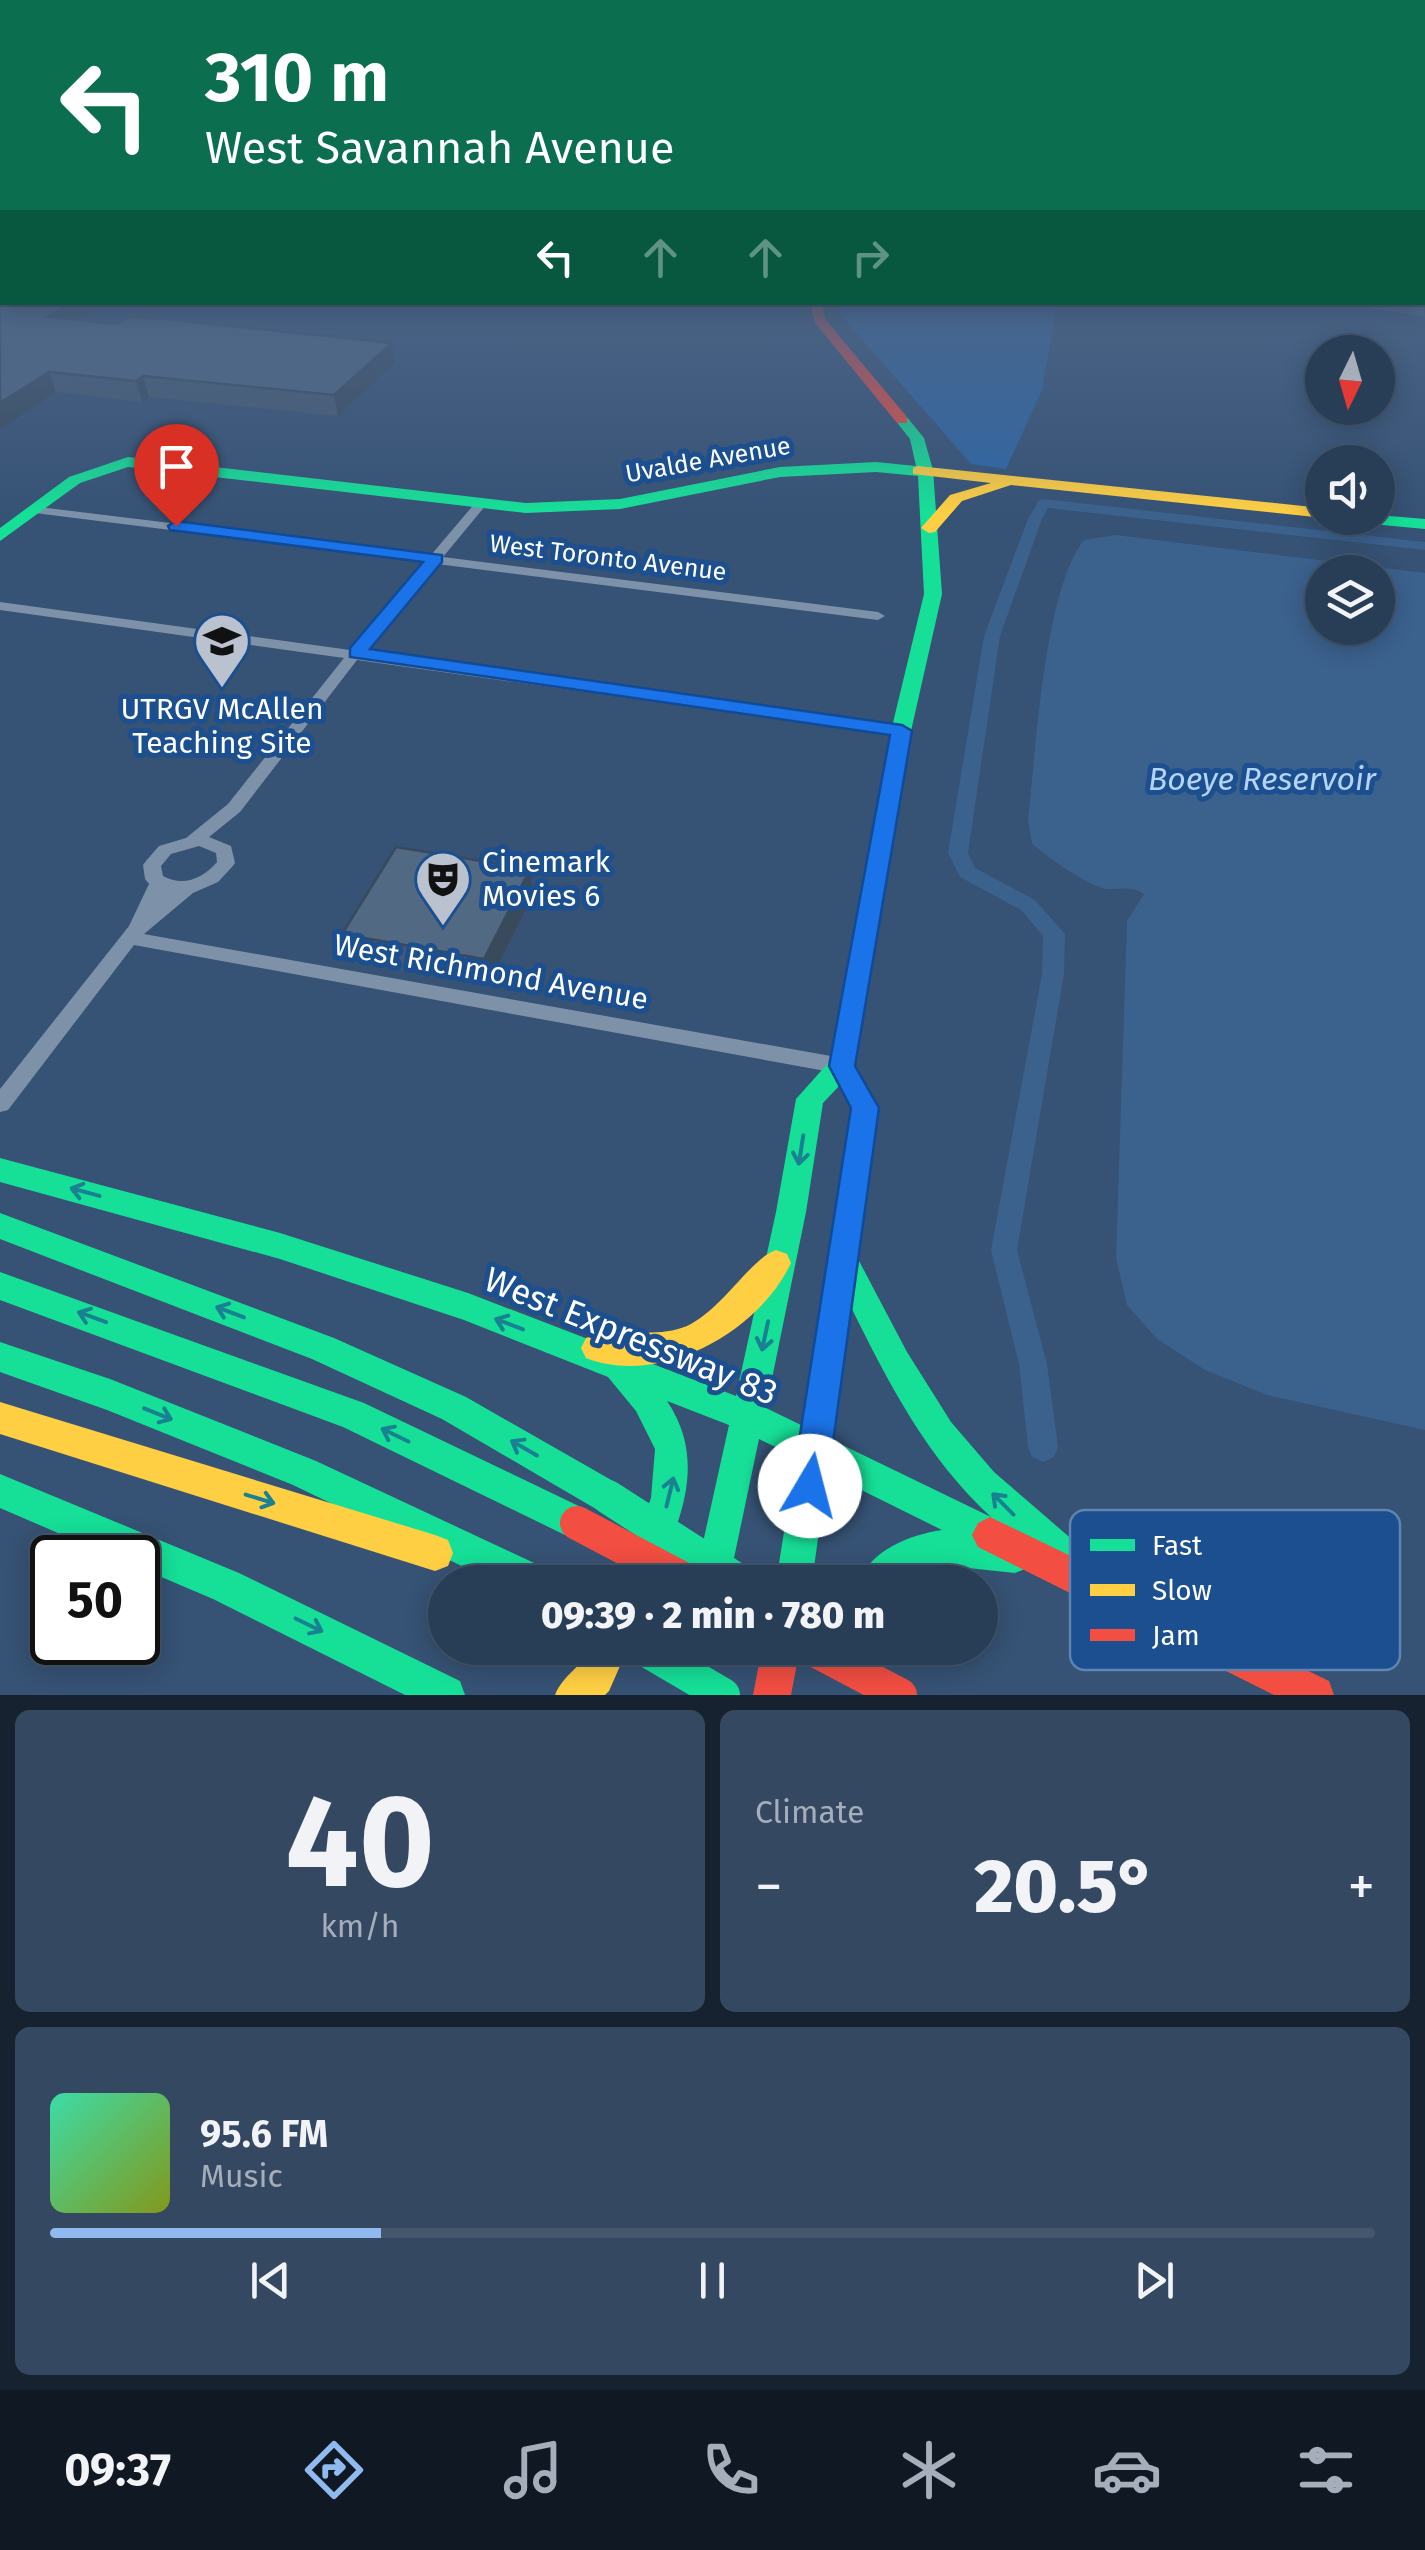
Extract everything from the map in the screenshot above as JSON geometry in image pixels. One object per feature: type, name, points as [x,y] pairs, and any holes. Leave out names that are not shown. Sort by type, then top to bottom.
[{"type":"main road","points":[[716,1565],[782,1255],[810,1099],[842,1066],[902,731],[933,594],[925,470],[917,438],[850,357]]},
{"type":"main road","name":"Uvalde Avenue","points":[[35,509],[84,474],[104,465],[137,462],[480,505],[588,506],[662,497],[780,472],[851,467],[925,470],[1305,512]]},
{"type":"main road","points":[[929,528],[956,498],[1005,484],[1033,482]]},
{"type":"main road","points":[[0,536],[35,509]]},
{"type":"main road","points":[[1395,521],[1425,524]]},
{"type":"main road","points":[[797,1565],[865,1108],[842,1066]]},
{"type":"main road","name":"West Expressway 83","points":[[0,1170],[378,1275],[600,1358],[749,1417],[1070,1573]]},
{"type":"main road","points":[[0,1226],[340,1356],[454,1408],[608,1497],[714,1565]]},
{"type":"main road","points":[[551,1340],[637,1352],[669,1351],[696,1344],[728,1321],[782,1255]]},
{"type":"main road","points":[[844,1263],[919,1402],[956,1456],[1009,1511],[1070,1561]]},
{"type":"main road","points":[[0,1286],[352,1414],[657,1565]]},
{"type":"main road","points":[[0,1358],[110,1395],[304,1472],[498,1565]]},
{"type":"main road","points":[[600,1358],[641,1387],[662,1410],[675,1452],[675,1473],[666,1510],[643,1565]]},
{"type":"main road","points":[[0,1418],[478,1565]]},
{"type":"main road","points":[[0,1490],[133,1542],[439,1691],[469,1695]]},
{"type":"main road","points":[[895,1565],[926,1546],[958,1545],[1044,1560]]},
{"type":"main road","points":[[574,1695],[596,1678],[602,1665]]},
{"type":"main road","points":[[672,1665],[723,1695]]},
{"type":"main road","points":[[684,1695],[692,1665]]},
{"type":"main road","points":[[772,1695],[778,1665]]},
{"type":"main road","points":[[843,1665],[900,1695]]},
{"type":"main road","points":[[852,1695],[857,1665]]},
{"type":"main road","points":[[867,1665],[914,1695]]},
{"type":"main road","name":"West Expressway 83","points":[[1264,1670],[1314,1695]]},
{"type":"street","points":[[193,840],[222,847],[227,856],[222,870],[204,883],[188,887],[171,888],[158,883],[151,873],[157,857],[176,844],[193,840],[234,808],[356,652],[480,505]]},
{"type":"street","name":"West Toronto Avenue","points":[[35,509],[878,616]]},
{"type":"street","points":[[0,606],[356,652],[902,731]]},
{"type":"street","points":[[222,847],[235,816],[234,808]]},
{"type":"street","points":[[134,933],[158,883]]},
{"type":"street","points":[[0,1104],[134,933],[188,887]]},
{"type":"street","name":"West Richmond Avenue","points":[[134,933],[842,1066]]},
{"type":"shaded area","points":[[877,357],[1048,357],[1042,390],[1006,469],[971,464]]},
{"type":"water","name":"Boeye Reservoir","points":[[1116,535],[1305,558],[1305,645],[1395,645],[1395,569],[1425,573],[1425,1430],[1267,1395],[1205,1370],[1157,1339],[1127,1305],[1116,1258],[1127,921],[1144,894],[1132,889],[1099,887],[1064,868],[1032,844],[1028,819],[1044,673],[1070,564],[1084,540]]},
{"type":"building","points":[[0,357],[376,357],[334,395],[143,376],[136,381],[49,372],[0,403]]},
{"type":"building","name":"Cinemark Movies 6","points":[[396,847],[530,869],[484,959],[342,934]]},
{"type":"waterway","points":[[1043,1447],[1033,1364],[1004,1250],[1053,974],[1054,934],[1028,905],[967,872],[958,853],[992,636],[1035,519],[1044,503],[1425,546]]},
{"type":"traffic: fast","points":[[716,1565],[791,1212],[810,1099],[842,1066],[901,731],[933,594],[925,470],[917,438],[902,420]]},
{"type":"traffic: fast","points":[[0,536],[75,480],[128,462],[526,508],[620,504],[780,472],[876,467],[918,471]]},
{"type":"traffic: fast","points":[[1395,521],[1425,524]]},
{"type":"traffic: fast","points":[[797,1565],[865,1108],[842,1066]]},
{"type":"traffic: fast","points":[[0,1170],[280,1246],[468,1307],[749,1417],[990,1535]]},
{"type":"traffic: fast","points":[[0,1226],[323,1348],[454,1408],[608,1497]]},
{"type":"traffic: fast","points":[[844,1263],[939,1434],[982,1485],[1069,1561]]},
{"type":"traffic: fast","points":[[0,1286],[352,1414],[577,1523]]},
{"type":"traffic: fast","points":[[0,1357],[110,1395],[304,1473],[498,1565]]},
{"type":"traffic: fast","points":[[623,1374],[648,1400],[664,1425],[672,1449],[669,1498],[643,1565]]},
{"type":"traffic: fast","points":[[0,1491],[226,1586],[446,1695]]},
{"type":"traffic: fast","points":[[608,1497],[714,1565]]},
{"type":"traffic: fast","points":[[895,1565],[940,1548],[1015,1555]]},
{"type":"traffic: fast","points":[[672,1665],[723,1695]]},
{"type":"traffic: slow","points":[[918,471],[1305,511]]},
{"type":"traffic: slow","points":[[929,528],[956,498],[1003,485]]},
{"type":"traffic: slow","points":[[597,1348],[656,1348],[700,1335],[737,1308],[776,1263]]},
{"type":"traffic: slow","points":[[0,1418],[435,1553]]},
{"type":"traffic: slow","points":[[574,1695],[596,1678],[602,1665]]},
{"type":"traffic: jam","points":[[850,357],[902,420]]},
{"type":"traffic: jam","points":[[577,1523],[657,1565]]},
{"type":"traffic: jam","points":[[990,1535],[1070,1574]]},
{"type":"traffic: jam","points":[[772,1695],[778,1665]]},
{"type":"traffic: jam","points":[[843,1665],[900,1695]]},
{"type":"traffic: jam","points":[[1264,1670],[1315,1695]]},
{"type":"place","name":"UTRGV McAllen Teaching Site","points":[[222,690]]},
{"type":"place","name":"Cinemark Movies 6","points":[[443,928]]},
{"type":"route","points":[[176,526],[436,558],[356,652],[902,731],[842,1066],[865,1108],[810,1486]]}]
